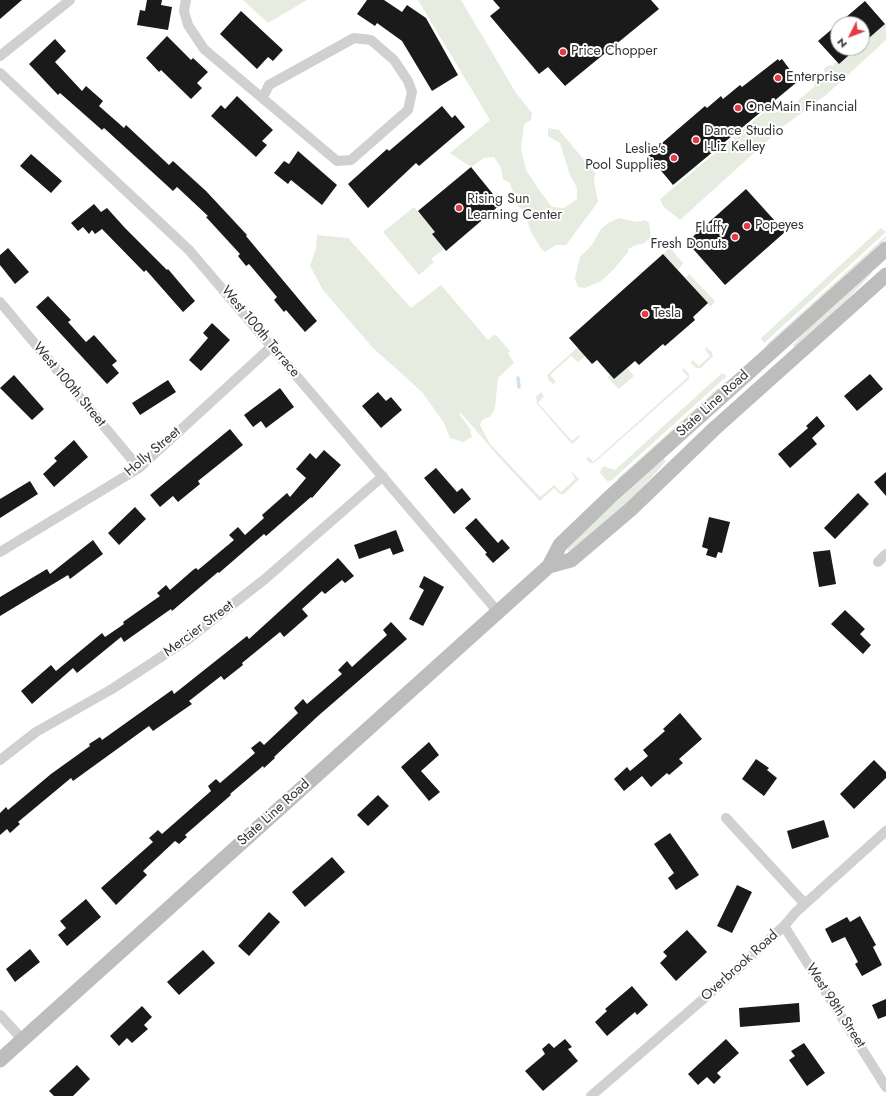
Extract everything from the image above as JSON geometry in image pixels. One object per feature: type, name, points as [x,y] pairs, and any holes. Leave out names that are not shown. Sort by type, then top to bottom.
[{"type":"main road","name":"State Line Road","points":[[0,1060],[498,612],[548,566],[560,545],[610,497],[886,249]]},
{"type":"main road","name":"State Line Road","points":[[548,566],[571,560],[613,524],[714,429],[886,275]]},
{"type":"street","points":[[0,56],[70,0]]},
{"type":"street","points":[[186,0],[184,11],[188,25],[204,49],[263,97],[337,161],[351,160],[408,110],[412,92],[408,81],[394,60],[371,40],[354,38],[269,85],[263,97]]},
{"type":"street","name":"West 100th Terrace","points":[[0,73],[190,250],[498,612]]},
{"type":"street","name":"West 100th Street","points":[[0,302],[139,468]]},
{"type":"street","name":"Holly Street","points":[[0,552],[139,468],[271,347]]},
{"type":"street","name":"Mercier Street","points":[[0,760],[36,732],[112,689],[187,640],[265,579],[383,476]]},
{"type":"street","points":[[878,562],[886,554]]},
{"type":"street","points":[[726,818],[805,904]]},
{"type":"street","name":"Overbrook Road","points":[[591,1096],[641,1054],[784,926],[805,904],[886,831]]},
{"type":"street","name":"West 98th Street","points":[[784,926],[886,1087]]},
{"type":"street","points":[[0,1015],[23,1040]]},
{"type":"shaded area","points":[[243,0],[307,0],[268,23]]},
{"type":"shaded area","points":[[418,0],[461,0],[516,93],[532,113],[531,120],[524,124],[521,149],[526,170],[552,207],[564,208],[577,199],[577,188],[570,175],[560,143],[548,136],[548,128],[559,130],[595,173],[594,181],[598,202],[566,245],[556,245],[545,252],[540,247],[530,230],[525,211],[517,206],[510,183],[503,179],[501,168],[494,157],[484,158],[471,167],[450,153],[490,120]]},
{"type":"shaded area","points":[[886,23],[886,40],[870,55],[870,37]]},
{"type":"shaded area","points":[[848,56],[869,56],[826,95],[785,125],[680,220],[663,206],[660,199],[780,99],[789,109],[815,86],[814,79],[820,73],[823,76],[826,74],[823,70],[826,67],[830,65],[832,66],[837,62],[839,64]]},
{"type":"shaded area","points":[[414,207],[435,232],[432,234],[444,249],[431,259],[434,262],[419,275],[383,232]]},
{"type":"shaded area","points":[[619,218],[636,222],[645,220],[649,223],[651,237],[643,244],[638,244],[628,249],[628,252],[614,269],[601,281],[585,288],[578,287],[575,278],[580,257],[592,245],[601,229],[608,223]]},
{"type":"shaded area","points":[[881,228],[886,232],[764,343],[761,338]]},
{"type":"shaded area","points":[[317,235],[348,238],[411,308],[441,285],[488,340],[494,335],[497,336],[510,351],[508,353],[514,363],[498,378],[495,408],[491,416],[482,420],[480,425],[490,444],[540,497],[554,485],[561,492],[575,479],[570,470],[579,479],[564,494],[560,494],[554,488],[540,501],[461,413],[459,414],[470,429],[472,437],[463,442],[450,438],[444,423],[422,392],[373,348],[323,290],[310,266],[316,248]]},
{"type":"shaded area","points":[[886,236],[886,239],[768,346],[766,345]]},
{"type":"shaded area","points":[[668,249],[672,250],[683,263],[678,270],[663,254]]},
{"type":"shaded area","points":[[871,271],[872,273],[844,303],[795,348],[793,345],[805,331]]},
{"type":"shaded area","points":[[689,274],[715,301],[711,307],[686,278]]},
{"type":"shaded area","points":[[578,347],[586,356],[578,362],[571,356],[550,375],[556,382],[553,384],[548,379],[547,375]]},
{"type":"shaded area","points":[[706,347],[712,352],[713,356],[701,368],[696,368],[691,363],[692,360],[699,366],[710,356],[705,350]]},
{"type":"shaded area","points":[[627,368],[634,376],[619,389],[607,377],[610,375],[614,379]]},
{"type":"shaded area","points":[[684,368],[689,374],[689,379],[594,463],[590,463],[586,459],[589,457],[593,462],[688,377],[682,370]]},
{"type":"shaded area","points":[[722,373],[727,376],[612,480],[608,482],[600,473],[604,466],[615,470]]},
{"type":"shaded area","points":[[726,381],[726,383],[618,481],[617,479]]},
{"type":"shaded area","points":[[541,392],[544,396],[538,403],[572,441],[578,436],[581,436],[572,444],[537,404],[536,396]]},
{"type":"shaded area","points":[[663,459],[666,461],[625,505],[569,552],[567,549],[583,533]]},
{"type":"building","points":[[0,0],[22,0],[0,19]]},
{"type":"building","points":[[147,0],[162,0],[161,5],[172,7],[168,30],[137,25],[140,10],[145,11]]},
{"type":"building","points":[[367,0],[384,0],[402,12],[407,5],[426,18],[458,75],[432,91],[402,41],[377,23],[375,26],[357,14]]},
{"type":"building","name":"Price Chopper","points":[[493,0],[651,0],[659,9],[565,86],[548,67],[539,74],[490,16],[500,8]]},
{"type":"building","points":[[865,1],[885,24],[870,37],[870,16],[847,16]]},
{"type":"building","points":[[241,11],[283,50],[273,61],[268,57],[257,69],[220,34]]},
{"type":"building","points":[[830,31],[830,54],[818,41]]},
{"type":"building","points":[[167,36],[191,60],[193,58],[208,72],[197,83],[202,88],[191,99],[161,70],[159,72],[146,58]]},
{"type":"building","points":[[55,39],[66,51],[55,62],[82,91],[86,86],[103,101],[99,106],[124,128],[126,125],[169,165],[173,161],[206,191],[247,235],[246,236],[317,321],[305,332],[286,310],[284,312],[274,300],[277,297],[249,264],[246,266],[238,256],[240,254],[206,217],[208,216],[177,187],[173,191],[104,128],[102,130],[60,93],[58,95],[29,64]]},
{"type":"building","points":[[832,56],[848,56],[839,64]]},
{"type":"building","points":[[778,59],[779,61],[782,59],[791,71],[789,72],[797,82],[673,185],[648,155],[705,106],[707,108],[721,96],[723,99],[740,85],[742,87]]},
{"type":"building","points":[[237,96],[273,130],[262,141],[267,145],[256,157],[211,116],[221,105],[225,109]]},
{"type":"building","points":[[442,106],[452,118],[455,115],[465,127],[419,166],[416,163],[368,208],[348,184],[387,149],[389,151]]},
{"type":"building","points":[[298,151],[337,185],[322,205],[291,180],[288,184],[274,173],[284,161],[289,164]]},
{"type":"building","points":[[31,154],[62,181],[51,193],[20,166]]},
{"type":"building","name":"Rising Sun Learning Center","points":[[471,167],[501,204],[446,251],[432,234],[435,232],[418,211]]},
{"type":"building","points":[[746,189],[785,232],[725,285],[687,242]]},
{"type":"building","points":[[94,204],[101,212],[107,208],[167,270],[168,269],[195,301],[183,312],[146,270],[144,272],[102,229],[95,234],[92,230],[89,234],[83,227],[78,231],[71,223]]},
{"type":"building","points":[[8,248],[29,272],[15,284],[0,265],[0,255]]},
{"type":"building","name":"Tesla","points":[[663,254],[708,303],[693,317],[695,320],[665,346],[663,344],[639,365],[635,361],[614,379],[597,360],[592,364],[569,338]]},
{"type":"building","points":[[48,296],[71,320],[68,322],[86,342],[94,335],[117,361],[112,365],[119,373],[107,384],[36,307]]},
{"type":"building","points":[[212,323],[230,340],[201,371],[189,360],[208,338],[203,333]]},
{"type":"building","points":[[870,374],[883,389],[857,411],[844,396]]},
{"type":"building","points":[[14,375],[44,409],[32,420],[0,388]]},
{"type":"building","points":[[168,380],[176,392],[140,415],[132,403]]},
{"type":"building","points":[[280,388],[294,407],[266,428],[261,421],[253,427],[244,415]]},
{"type":"building","points":[[378,392],[386,401],[391,397],[402,410],[381,428],[362,406]]},
{"type":"building","points":[[817,416],[825,426],[812,438],[817,444],[790,468],[778,454],[808,428],[806,426]]},
{"type":"building","points":[[230,429],[243,445],[198,481],[200,484],[178,502],[173,496],[160,507],[150,495]]},
{"type":"building","points":[[74,440],[88,457],[54,487],[43,474],[57,461],[54,458]]},
{"type":"building","points":[[324,450],[341,465],[312,498],[311,497],[266,536],[264,534],[172,611],[171,609],[124,642],[121,637],[77,673],[73,668],[32,704],[21,691],[51,665],[56,671],[102,633],[105,637],[124,624],[123,622],[160,596],[157,593],[166,585],[170,590],[193,570],[196,568],[198,570],[234,540],[229,535],[238,527],[245,535],[264,518],[262,515],[287,493],[290,497],[306,478],[296,469],[310,453],[316,459]]},
{"type":"building","points":[[436,468],[457,492],[462,488],[471,499],[454,514],[424,478]]},
{"type":"building","points":[[886,472],[886,496],[874,482]]},
{"type":"building","points":[[30,481],[38,494],[0,518],[0,499]]},
{"type":"building","points":[[858,493],[869,504],[835,539],[824,528]]},
{"type":"building","points":[[135,507],[146,519],[119,545],[108,533]]},
{"type":"building","points":[[709,517],[730,522],[722,553],[718,552],[716,558],[706,555],[708,549],[702,547]]},
{"type":"building","points":[[476,518],[498,543],[502,539],[510,548],[493,563],[485,554],[487,553],[465,528]]},
{"type":"building","points":[[396,530],[404,551],[393,555],[390,548],[359,559],[354,545]]},
{"type":"building","points":[[93,540],[103,554],[70,579],[68,575],[0,616],[0,597],[47,569],[50,574]]},
{"type":"building","points":[[830,550],[836,584],[819,587],[813,552]]},
{"type":"building","points":[[338,558],[354,576],[345,583],[342,580],[325,594],[322,591],[302,609],[308,616],[284,637],[280,632],[224,680],[221,676],[189,701],[192,704],[153,731],[149,726],[73,781],[71,778],[18,822],[20,824],[10,833],[7,829],[0,835],[0,813],[6,807],[8,810],[51,774],[90,746],[89,744],[100,737],[102,740],[172,690],[174,694],[247,636],[249,639]]},
{"type":"building","points":[[424,576],[444,587],[423,626],[409,619],[424,590],[419,587]]},
{"type":"building","points":[[845,610],[865,629],[860,634],[871,645],[863,654],[831,624]]},
{"type":"building","points":[[391,622],[407,639],[318,716],[264,768],[263,766],[230,794],[231,795],[185,835],[187,837],[179,844],[175,841],[143,871],[147,875],[116,905],[101,888],[153,842],[149,838],[158,830],[162,834],[211,791],[208,786],[216,779],[220,783],[255,753],[251,748],[260,741],[264,745],[298,713],[294,708],[303,699],[307,704],[342,674],[338,670],[347,661],[352,667],[387,635],[383,630]]},
{"type":"building","points":[[680,713],[702,739],[679,759],[683,763],[669,775],[667,773],[651,787],[642,776],[624,791],[614,779],[627,767],[630,771],[648,756],[643,750],[665,731],[663,729]]},
{"type":"building","points":[[429,742],[439,755],[421,771],[440,792],[429,801],[401,767]]},
{"type":"building","points":[[756,759],[769,768],[767,770],[777,778],[764,796],[742,779]]},
{"type":"building","points":[[874,760],[886,772],[886,778],[854,809],[840,794]]},
{"type":"building","points":[[378,795],[389,806],[368,826],[357,815]]},
{"type":"building","points":[[824,820],[829,837],[792,849],[787,831]]},
{"type":"building","points":[[670,833],[699,875],[676,890],[668,878],[674,873],[654,844]]},
{"type":"building","points":[[332,857],[345,872],[305,907],[292,892]]},
{"type":"building","points":[[737,885],[752,892],[732,933],[717,926]]},
{"type":"building","points":[[86,899],[101,917],[67,946],[58,935],[66,928],[60,921]]},
{"type":"building","points":[[269,912],[280,922],[249,956],[238,946]]},
{"type":"building","points":[[860,916],[876,945],[873,947],[882,965],[862,976],[855,964],[858,962],[845,937],[832,943],[825,929],[847,917],[850,922]]},
{"type":"building","points":[[687,930],[707,952],[676,981],[660,963],[667,956],[663,952]]},
{"type":"building","points":[[30,949],[40,962],[15,982],[6,969]]},
{"type":"building","points":[[203,950],[215,963],[179,995],[167,982]]},
{"type":"building","points":[[632,986],[648,1005],[637,1015],[635,1012],[607,1036],[595,1022],[607,1011],[605,1009]]},
{"type":"building","points":[[886,999],[886,1016],[878,1019],[872,1005]]},
{"type":"building","points":[[799,1003],[800,1022],[740,1027],[739,1008]]},
{"type":"building","points":[[142,1006],[152,1017],[144,1025],[148,1029],[132,1043],[127,1038],[119,1046],[110,1036]]},
{"type":"building","points":[[565,1039],[572,1047],[568,1049],[578,1061],[543,1091],[525,1071],[545,1054],[542,1049],[549,1043],[554,1048]]},
{"type":"building","points":[[726,1039],[739,1053],[717,1073],[721,1077],[714,1084],[707,1077],[698,1085],[688,1074]]},
{"type":"building","points":[[804,1043],[825,1073],[807,1086],[789,1060],[795,1056],[791,1051]]},
{"type":"building","points":[[77,1065],[90,1079],[73,1096],[54,1096],[49,1091]]},
{"type":"waterway","points":[[518,378],[519,387]]},
{"type":"place","name":"Price Chopper","points":[[563,52]]},
{"type":"place","name":"Enterprise","points":[[778,78]]},
{"type":"place","name":"OneMain Financial","points":[[738,108]]},
{"type":"place","name":"Dance Studio I-Liz Kelley","points":[[696,140]]},
{"type":"place","name":"Leslie's Pool Supplies","points":[[674,158]]},
{"type":"place","name":"Rising Sun Learning Center","points":[[459,208]]},
{"type":"place","name":"Popeyes","points":[[747,226]]},
{"type":"place","name":"Fluffy Fresh Donuts","points":[[735,237]]},
{"type":"place","name":"Tesla","points":[[645,314]]}]
